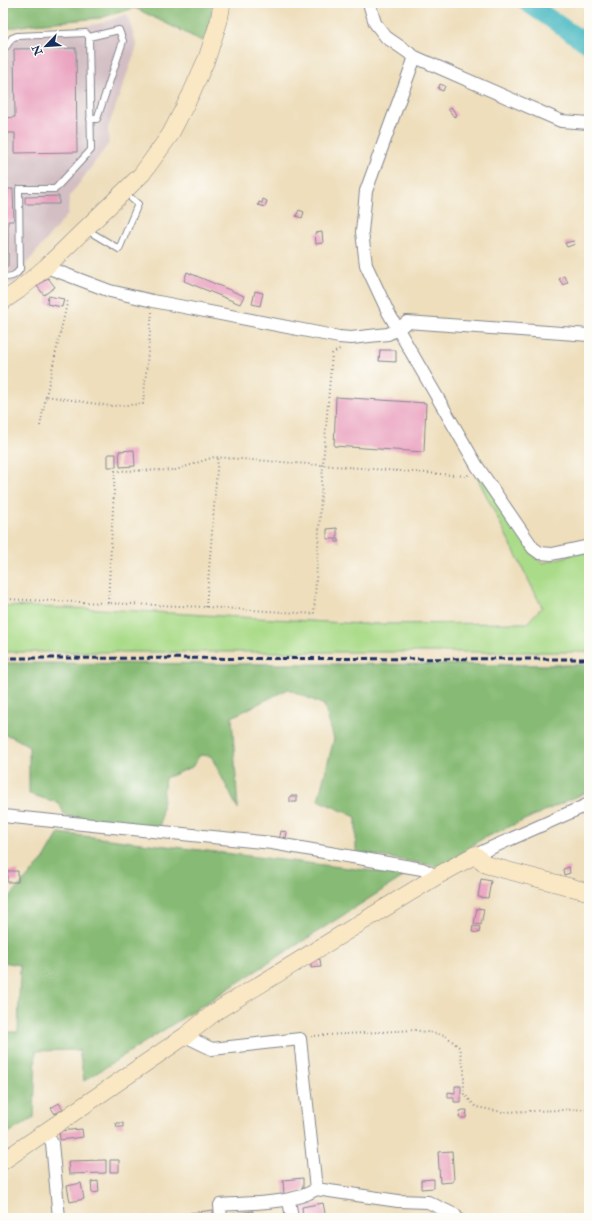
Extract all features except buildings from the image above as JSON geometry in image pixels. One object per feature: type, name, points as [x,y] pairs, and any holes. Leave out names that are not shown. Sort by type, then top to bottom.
[{"type":"street","points":[[3,301],[19,290],[46,267],[142,174],[170,135],[191,94],[207,58],[219,20],[222,3]]},
{"type":"street","points":[[369,3],[375,23],[386,37],[416,57],[561,121],[589,123]]},
{"type":"street","points":[[416,57],[366,192],[362,232],[366,265],[388,312],[477,466],[533,548],[540,553],[552,554],[589,546]]},
{"type":"street","points":[[46,267],[110,291],[153,301],[351,338],[388,334],[407,322],[589,335]]},
{"type":"street","points":[[3,1161],[185,1036],[215,1012],[437,876],[475,855],[589,804]]},
{"type":"street","points":[[3,816],[272,843],[422,869],[437,876]]},
{"type":"street","points":[[475,855],[487,865],[589,892]]},
{"type":"street","points":[[185,1036],[212,1049],[300,1039],[316,1190]]},
{"type":"street","points":[[46,1132],[52,1143],[58,1218]]},
{"type":"street","points":[[221,1218],[220,1205],[289,1200],[312,1193],[316,1190],[398,1200],[428,1202],[455,1215],[457,1218]]},
{"type":"street","points":[[289,1200],[292,1218]]},
{"type":"lane","points":[[89,37],[119,30],[123,41],[97,119],[90,119]]},
{"type":"lane","points":[[3,51],[12,38],[17,36],[86,33],[89,37],[91,150],[55,189],[19,189],[20,269],[18,273],[12,276],[3,277]]},
{"type":"lane","points":[[86,229],[119,249],[138,204],[132,200]]},
{"type":"path","points":[[40,426],[68,299]]},
{"type":"path","points":[[46,396],[110,406],[143,404],[153,301]]},
{"type":"path","points":[[3,599],[206,607],[314,614],[323,464],[332,354],[350,342],[351,338]]},
{"type":"path","points":[[108,603],[115,471],[176,470],[214,457],[467,476],[477,466]]},
{"type":"path","points":[[206,607],[218,457]]},
{"type":"path","points":[[300,1039],[312,1035],[414,1030],[445,1034],[459,1047],[464,1070],[464,1094],[476,1107],[503,1112],[589,1109]]},
{"type":"shaded area","points":[[127,14],[137,46],[108,128],[109,143],[69,197],[68,214],[26,264],[26,271],[21,279],[3,287],[3,46],[14,34],[98,24]]},
{"type":"green space","points":[[3,3],[213,3],[206,43],[135,8],[100,18],[33,24],[6,29],[3,33]]},
{"type":"green space","points":[[477,477],[483,479],[534,557],[543,563],[589,550],[589,652],[3,652],[3,606],[101,609],[361,624],[527,623],[542,607]]},
{"type":"green space","points":[[3,663],[589,665],[589,791],[482,839],[441,867],[356,852],[356,817],[318,800],[334,739],[324,705],[288,689],[232,717],[238,809],[211,756],[200,755],[192,767],[165,778],[160,827],[65,816],[59,803],[29,794],[29,746],[13,737],[3,734]]},
{"type":"green space","points":[[59,833],[406,875],[84,1081],[79,1050],[36,1051],[34,1118],[3,1136],[3,1032],[18,1032],[20,965],[3,962],[3,904],[44,859]]},
{"type":"waterway","points":[[527,3],[589,45]]},
{"type":"railway","points":[[3,658],[589,659]]}]
